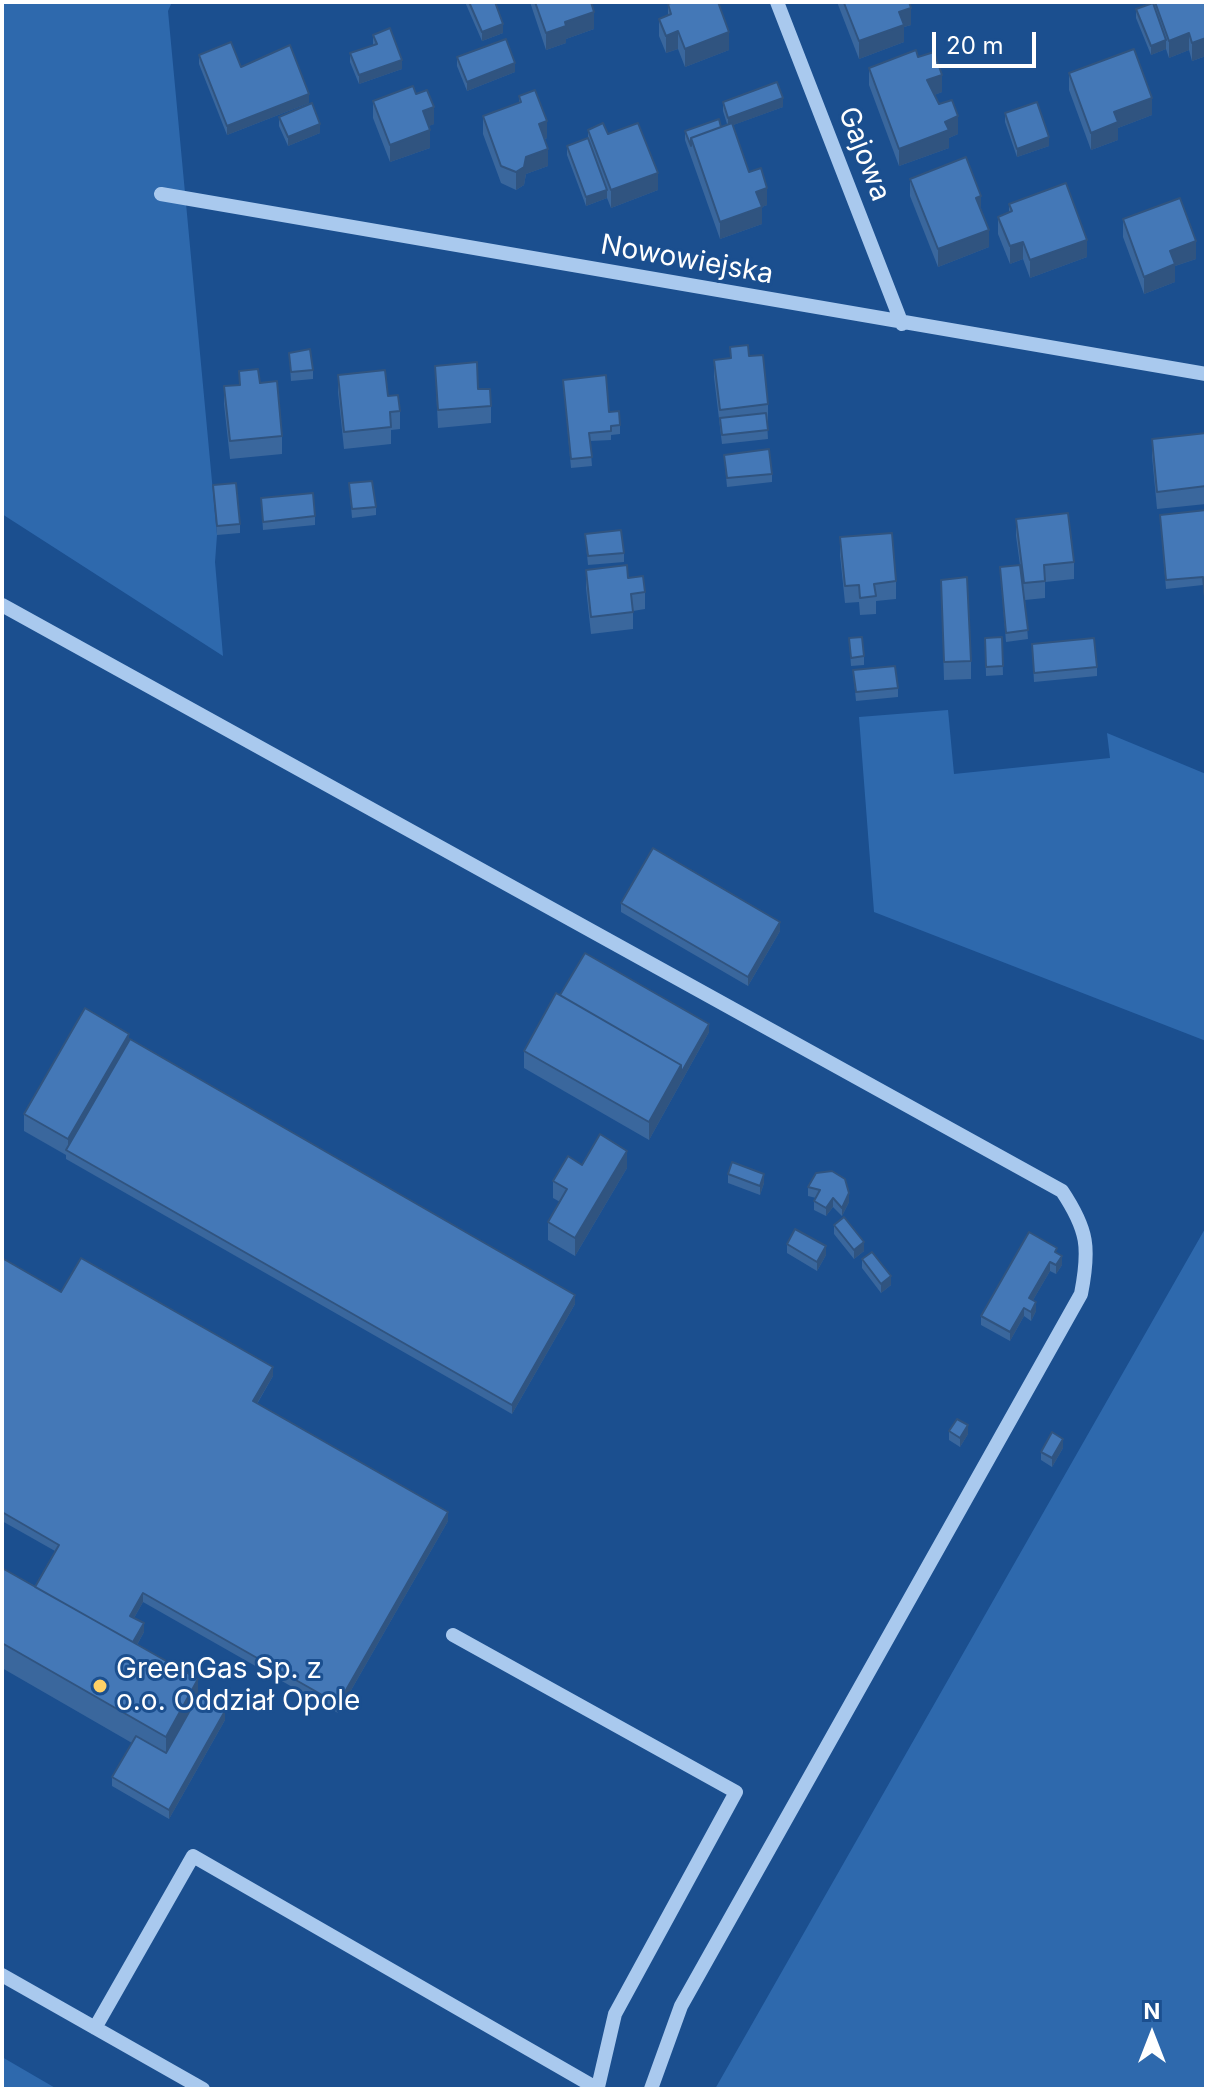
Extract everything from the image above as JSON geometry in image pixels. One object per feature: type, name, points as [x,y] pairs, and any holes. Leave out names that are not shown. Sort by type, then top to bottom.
[{"type":"street","name":"Gajowa","points":[[777,2],[902,324]]},
{"type":"street","name":"Nowowiejska","points":[[161,194],[1206,374]]},
{"type":"street","points":[[2,605],[1062,1191],[1082,1222],[1088,1257],[1081,1294],[681,2006],[651,2089]]},
{"type":"street","points":[[95,2028],[193,1856],[598,2088],[615,2014],[736,1792],[453,1635]]},
{"type":"street","points":[[2,1975],[203,2089]]},
{"type":"shaded area","points":[[2,2],[172,2],[168,11],[217,535],[215,562],[223,656],[2,514]]},
{"type":"shaded area","points":[[948,710],[954,774],[1110,758],[1107,733],[1206,774],[1206,1041],[874,912],[859,717]]},
{"type":"shaded area","points":[[1206,1227],[1206,2089],[715,2089]]},
{"type":"shaded area","points":[[2,2057],[57,2089],[2,2089]]},
{"type":"building","points":[[469,2],[495,2],[503,24],[482,32]]},
{"type":"building","points":[[535,2],[591,2],[594,12],[565,22],[566,26],[546,33]]},
{"type":"building","points":[[718,2],[729,32],[685,49],[678,31],[666,36],[659,19],[671,14],[668,4]]},
{"type":"building","points":[[909,2],[911,8],[899,12],[904,25],[859,41],[844,3]]},
{"type":"building","points":[[1155,2],[1206,2],[1206,38],[1192,43],[1189,33],[1169,41]]},
{"type":"building","points":[[1153,3],[1166,40],[1151,46],[1136,9]]},
{"type":"building","points":[[390,28],[402,60],[359,75],[350,53],[377,44],[373,35]]},
{"type":"building","points":[[506,39],[515,63],[467,82],[457,57]]},
{"type":"building","points":[[231,42],[241,67],[290,45],[309,94],[227,126],[199,55]]},
{"type":"building","points":[[1134,49],[1152,98],[1114,112],[1118,122],[1091,133],[1069,73]]},
{"type":"building","points":[[916,50],[918,57],[934,52],[942,75],[927,80],[939,104],[952,100],[958,116],[945,122],[949,130],[899,149],[869,68]]},
{"type":"building","points":[[777,82],[783,98],[728,118],[723,102]]},
{"type":"building","points":[[413,86],[416,94],[427,90],[434,107],[423,111],[430,130],[390,145],[373,101]]},
{"type":"building","points":[[535,90],[547,121],[539,124],[548,149],[526,157],[524,167],[516,172],[501,166],[483,116],[521,102],[519,96]]},
{"type":"building","points":[[1037,102],[1049,137],[1017,149],[1005,113]]},
{"type":"building","points":[[312,103],[320,124],[288,137],[279,117]]},
{"type":"building","points":[[719,119],[721,127],[691,138],[691,146],[685,131]]},
{"type":"building","points":[[603,123],[608,134],[638,123],[658,173],[611,190],[588,130]]},
{"type":"building","points":[[732,123],[749,172],[761,168],[767,188],[756,192],[762,207],[720,222],[691,138]]},
{"type":"building","points":[[588,138],[607,190],[586,197],[567,146]]},
{"type":"building","points":[[966,157],[981,196],[976,198],[989,230],[938,249],[910,179]]},
{"type":"building","points":[[1066,183],[1087,240],[1030,260],[1023,242],[1010,246],[998,217],[1012,211],[1009,204]]},
{"type":"building","points":[[1180,198],[1196,241],[1170,251],[1175,264],[1144,277],[1123,219]]},
{"type":"building","points":[[748,345],[749,356],[763,355],[768,404],[720,410],[714,360],[731,358],[730,347]]},
{"type":"building","points":[[310,349],[313,370],[291,372],[289,353]]},
{"type":"building","points":[[477,362],[478,389],[490,389],[491,406],[438,410],[435,366]]},
{"type":"building","points":[[258,369],[260,383],[277,381],[282,436],[230,441],[224,386],[240,385],[239,371]]},
{"type":"building","points":[[385,370],[388,396],[398,395],[400,411],[390,412],[391,427],[344,432],[338,375]]},
{"type":"building","points":[[606,375],[609,412],[619,411],[620,425],[611,426],[611,431],[589,433],[592,457],[571,459],[563,380]]},
{"type":"building","points":[[766,413],[768,430],[722,435],[720,418]]},
{"type":"building","points":[[1206,433],[1206,486],[1157,492],[1152,439]]},
{"type":"building","points":[[769,449],[772,474],[727,478],[724,455]]},
{"type":"building","points":[[372,481],[376,507],[352,509],[349,483]]},
{"type":"building","points":[[236,483],[240,524],[217,526],[213,485]]},
{"type":"building","points":[[313,493],[315,516],[263,522],[261,498]]},
{"type":"building","points":[[1206,510],[1206,609],[1203,577],[1166,580],[1160,515]]},
{"type":"building","points":[[1068,513],[1074,562],[1044,565],[1045,581],[1024,583],[1016,519]]},
{"type":"building","points":[[621,530],[624,553],[588,556],[585,534]]},
{"type":"building","points":[[892,533],[896,581],[874,584],[876,596],[860,598],[859,585],[845,586],[840,537]]},
{"type":"building","points":[[627,565],[628,578],[643,576],[645,592],[631,594],[633,612],[591,617],[586,570]]},
{"type":"building","points":[[1020,565],[1028,630],[1006,633],[1000,567]]},
{"type":"building","points":[[967,577],[971,661],[944,662],[941,580]]},
{"type":"building","points":[[862,637],[864,656],[851,658],[849,638]]},
{"type":"building","points":[[1002,637],[1003,666],[986,667],[985,638]]},
{"type":"building","points":[[1094,638],[1097,667],[1034,673],[1032,644]]},
{"type":"building","points":[[895,666],[898,688],[856,692],[853,670]]},
{"type":"building","points":[[653,848],[780,922],[748,977],[621,903]]},
{"type":"building","points":[[585,953],[709,1024],[681,1073],[681,1065],[560,995]]},
{"type":"building","points":[[556,993],[681,1065],[649,1122],[524,1051]]},
{"type":"building","points":[[85,1008],[129,1034],[68,1139],[24,1114]]},
{"type":"building","points":[[130,1039],[575,1295],[512,1405],[66,1150]]},
{"type":"building","points":[[600,1134],[627,1151],[575,1238],[548,1222],[567,1189],[553,1181],[568,1156],[582,1165]]},
{"type":"building","points":[[732,1162],[764,1174],[760,1186],[728,1174]]},
{"type":"building","points":[[832,1171],[845,1179],[849,1193],[842,1208],[833,1198],[826,1208],[814,1201],[820,1190],[808,1187],[816,1173]]},
{"type":"building","points":[[844,1217],[864,1242],[854,1250],[834,1225]]},
{"type":"building","points":[[795,1229],[826,1246],[817,1262],[787,1244]]},
{"type":"building","points":[[1029,1232],[1057,1248],[1055,1252],[1062,1256],[1056,1265],[1050,1262],[1029,1298],[1036,1302],[1031,1312],[1024,1308],[1010,1332],[981,1316]]},
{"type":"building","points":[[872,1252],[891,1276],[881,1284],[862,1259]]},
{"type":"building","points":[[2,1258],[61,1292],[81,1258],[273,1367],[253,1401],[448,1512],[338,1704],[143,1593],[130,1616],[144,1623],[133,1642],[35,1587],[59,1545],[2,1512]]},
{"type":"building","points":[[957,1419],[968,1425],[960,1438],[949,1431]]},
{"type":"building","points":[[1052,1432],[1063,1439],[1052,1458],[1041,1452]]},
{"type":"building","name":"GreenGas Sp. z o.o. Oddział Opole","points":[[2,1568],[198,1679],[166,1737],[2,1643]]},
{"type":"building","points":[[198,1696],[225,1711],[169,1810],[112,1777],[136,1736],[166,1753]]},
{"type":"place","name":"GreenGas Sp. z o.o. Oddział Opole","points":[[100,1686]]}]
